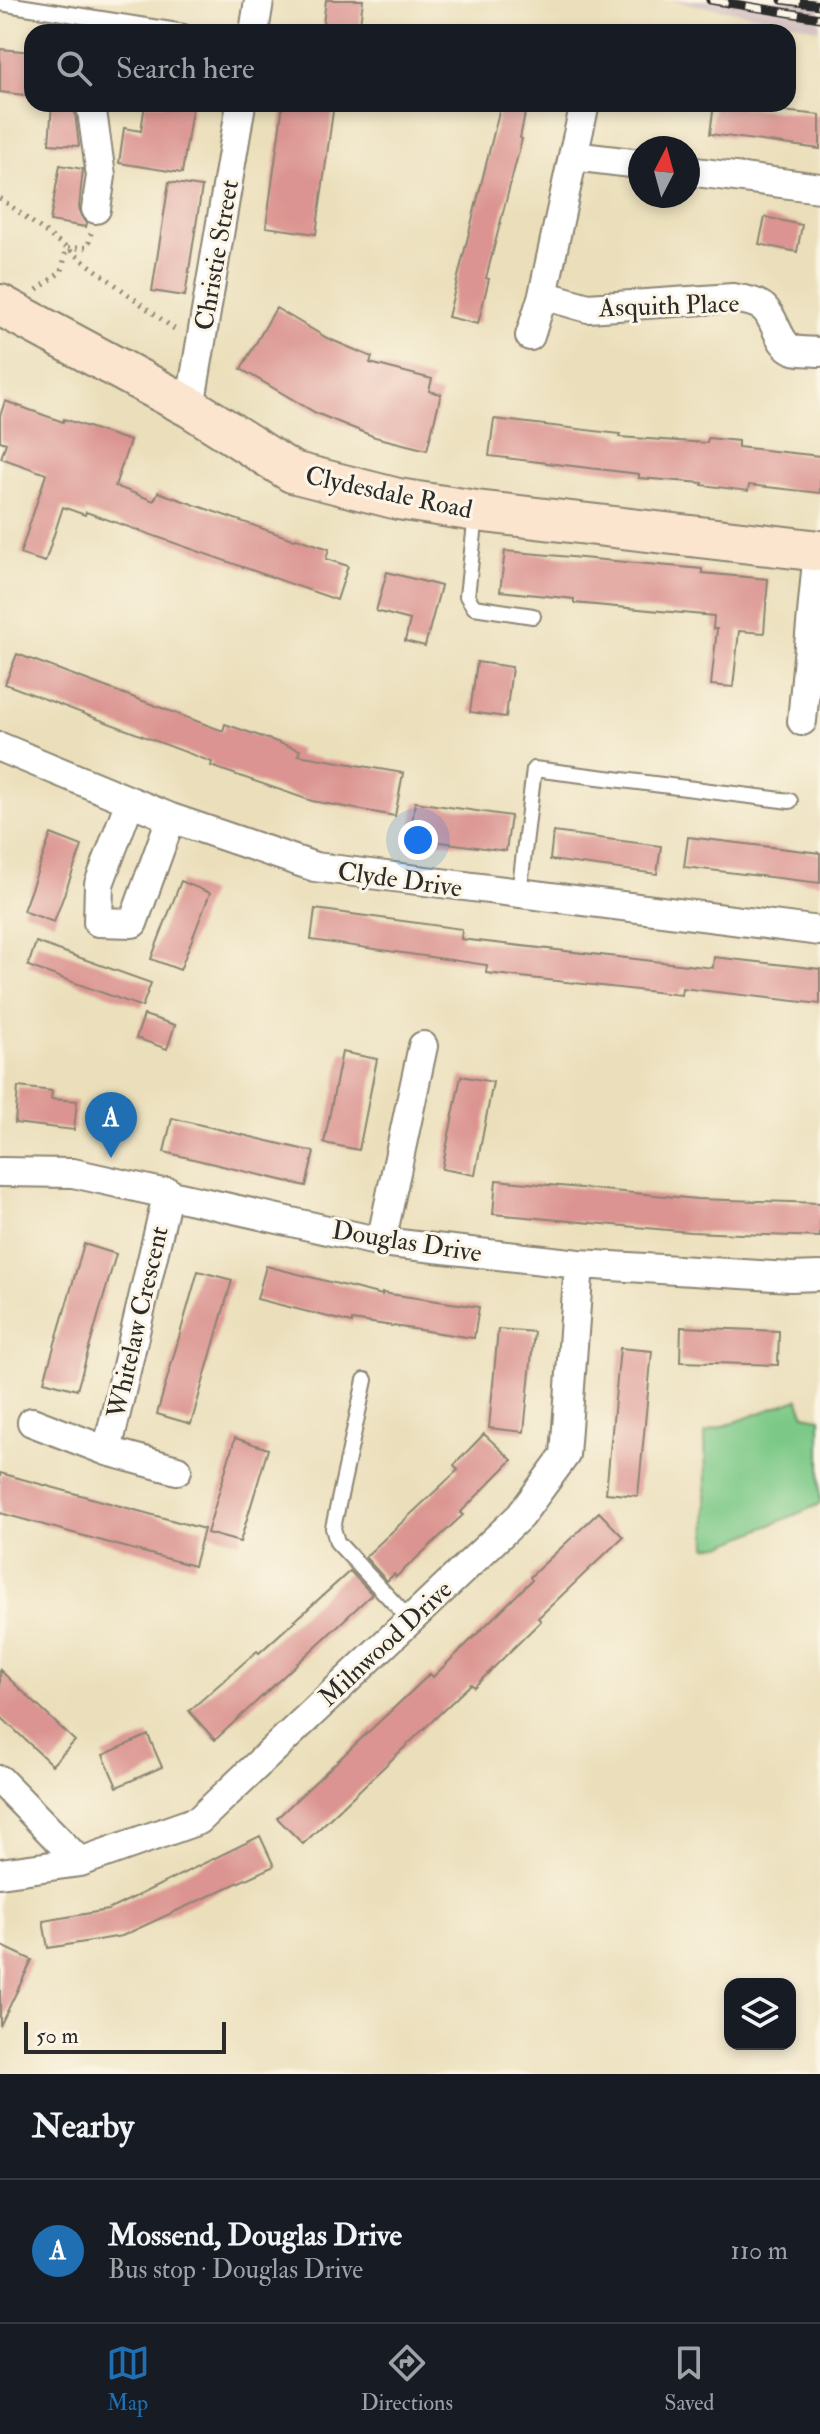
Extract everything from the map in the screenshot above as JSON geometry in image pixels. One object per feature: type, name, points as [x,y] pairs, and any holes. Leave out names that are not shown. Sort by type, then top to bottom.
[{"type":"main road","name":"Clydesdale Road","points":[[2,307],[190,407],[292,472],[398,499],[476,511],[819,550]]},
{"type":"street","points":[[255,24],[259,1]]},
{"type":"street","points":[[92,112],[101,176],[96,209]]},
{"type":"street","name":"Christie Street","points":[[190,407],[240,112]]},
{"type":"street","points":[[530,336],[543,295],[583,112]]},
{"type":"street","points":[[573,156],[628,163]]},
{"type":"street","points":[[700,173],[820,188]]},
{"type":"street","name":"Asquith Place","points":[[543,295],[588,308],[733,298],[750,301],[763,308],[775,323],[784,343],[793,350],[820,352]]},
{"type":"street","points":[[802,721],[819,550]]},
{"type":"street","name":"Clyde Drive","points":[[0,747],[171,818],[315,867],[820,931]]},
{"type":"street","points":[[130,801],[99,884],[98,922],[133,923],[171,818]]},
{"type":"street","points":[[381,1242],[423,1046]]},
{"type":"street","name":"Douglas Drive","points":[[0,1172],[73,1173],[381,1242],[579,1264],[791,1277],[820,1276]]},
{"type":"street","name":"Whitelaw Crescent","points":[[107,1451],[168,1192]]},
{"type":"street","name":"Milnwood Drive","points":[[4,1876],[80,1862],[199,1820],[520,1516],[565,1455],[579,1264]]},
{"type":"street","name":"Whitelaw Crescent","points":[[32,1422],[107,1451],[177,1470]]},
{"type":"street","points":[[0,1780],[80,1862]]},
{"type":"lane","points":[[0,3],[133,24]]},
{"type":"lane","points":[[476,511],[467,596],[470,603],[474,607],[533,616]]},
{"type":"lane","points":[[519,894],[534,769],[790,801]]},
{"type":"lane","points":[[365,1380],[333,1528],[337,1542],[410,1620]]},
{"type":"path","points":[[0,198],[200,348]]},
{"type":"path","points":[[66,249],[88,247],[96,209]]},
{"type":"path","points":[[2,307],[30,297],[62,271],[66,249]]},
{"type":"shaded area","points":[[668,0],[820,0],[820,30],[782,20]]},
{"type":"green space","points":[[798,1399],[805,1415],[820,1418],[820,1504],[726,1544],[707,1547],[705,1433]]},
{"type":"building","points":[[326,0],[363,0],[360,24],[323,24]]},
{"type":"building","points":[[0,49],[24,51],[24,95],[0,92]]},
{"type":"building","points":[[51,112],[75,112],[79,146],[49,144]]},
{"type":"building","points":[[144,112],[192,112],[182,173],[119,163],[124,128],[141,131]]},
{"type":"building","points":[[282,112],[333,112],[316,234],[266,227]]},
{"type":"building","points":[[499,112],[525,112],[522,139],[486,278],[489,279],[478,324],[448,317]]},
{"type":"building","points":[[713,112],[820,115],[820,149],[710,134]]},
{"type":"building","points":[[60,165],[83,169],[79,207],[86,227],[50,221]]},
{"type":"building","points":[[169,182],[202,187],[185,296],[152,291]]},
{"type":"building","points":[[765,217],[802,225],[797,252],[759,244]]},
{"type":"building","points":[[276,308],[327,338],[372,357],[370,363],[432,379],[429,391],[441,394],[427,450],[375,437],[316,413],[241,369]]},
{"type":"building","points":[[5,401],[130,441],[115,486],[154,501],[158,492],[329,549],[326,559],[348,566],[337,600],[86,512],[85,515],[63,507],[45,562],[20,554],[46,474],[1,458],[6,443],[0,441],[0,416]]},
{"type":"building","points":[[494,419],[620,434],[619,437],[707,443],[708,438],[738,441],[738,447],[820,456],[820,493],[749,485],[748,491],[489,456]]},
{"type":"building","points":[[505,551],[702,569],[702,573],[768,579],[764,633],[739,631],[733,687],[711,685],[717,629],[713,629],[714,616],[574,603],[574,599],[500,591]]},
{"type":"building","points":[[387,572],[441,586],[425,646],[405,641],[410,620],[376,611]]},
{"type":"building","points":[[17,654],[223,731],[225,724],[300,750],[298,755],[403,773],[395,816],[312,801],[211,766],[212,762],[5,684]]},
{"type":"building","points":[[477,662],[512,667],[506,717],[470,712]]},
{"type":"building","points":[[415,802],[511,816],[506,851],[410,838]]},
{"type":"building","points":[[553,832],[661,846],[657,874],[550,860]]},
{"type":"building","points":[[51,834],[82,846],[54,922],[23,911]]},
{"type":"building","points":[[688,837],[820,853],[820,883],[684,867]]},
{"type":"building","points":[[181,881],[210,893],[180,970],[151,959]]},
{"type":"building","points":[[315,909],[462,929],[461,939],[713,968],[714,957],[820,969],[820,1004],[682,988],[681,995],[486,973],[487,965],[311,940]]},
{"type":"building","points":[[36,942],[151,983],[142,1007],[28,966]]},
{"type":"building","points":[[144,1015],[175,1025],[167,1049],[136,1038]]},
{"type":"building","points":[[342,1052],[377,1059],[359,1150],[324,1143]]},
{"type":"building","points":[[461,1076],[493,1082],[475,1175],[442,1169]]},
{"type":"building","points":[[18,1087],[52,1091],[51,1099],[77,1101],[74,1130],[15,1123]]},
{"type":"building","points":[[172,1118],[314,1152],[306,1186],[164,1152]]},
{"type":"building","points":[[496,1180],[697,1199],[820,1203],[820,1237],[690,1232],[493,1214]]},
{"type":"building","points":[[84,1244],[116,1254],[77,1390],[44,1381]]},
{"type":"building","points":[[266,1266],[382,1295],[479,1307],[474,1338],[352,1320],[352,1323],[257,1299]]},
{"type":"building","points":[[198,1271],[232,1280],[191,1424],[157,1414]]},
{"type":"building","points":[[681,1327],[779,1331],[778,1365],[680,1362]]},
{"type":"building","points":[[498,1329],[534,1332],[524,1432],[489,1428]]},
{"type":"building","points":[[620,1348],[652,1351],[638,1496],[606,1493]]},
{"type":"building","points":[[484,1434],[512,1460],[460,1513],[463,1515],[396,1577],[394,1574],[387,1581],[365,1557],[458,1470],[454,1465]]},
{"type":"building","points":[[235,1438],[268,1449],[240,1542],[207,1533]]},
{"type":"building","points":[[0,1473],[204,1529],[194,1566],[0,1513]]},
{"type":"building","points":[[599,1512],[623,1537],[538,1618],[541,1621],[474,1687],[471,1684],[303,1844],[277,1818],[430,1674],[433,1677],[532,1580],[530,1577]]},
{"type":"building","points":[[350,1571],[372,1594],[215,1740],[189,1711]]},
{"type":"building","points":[[0,1670],[75,1741],[52,1765],[0,1716]]},
{"type":"building","points":[[148,1735],[162,1767],[117,1787],[103,1755]]},
{"type":"building","points":[[260,1836],[274,1866],[122,1936],[48,1948],[43,1921],[108,1910]]},
{"type":"building","points":[[0,1945],[32,1960],[0,2026]]},
{"type":"railway","points":[[710,0],[820,18]]},
{"type":"railway","points":[[782,0],[820,5]]},
{"type":"place","name":"Mossend, Douglas Drive","points":[[111,1158]]}]
